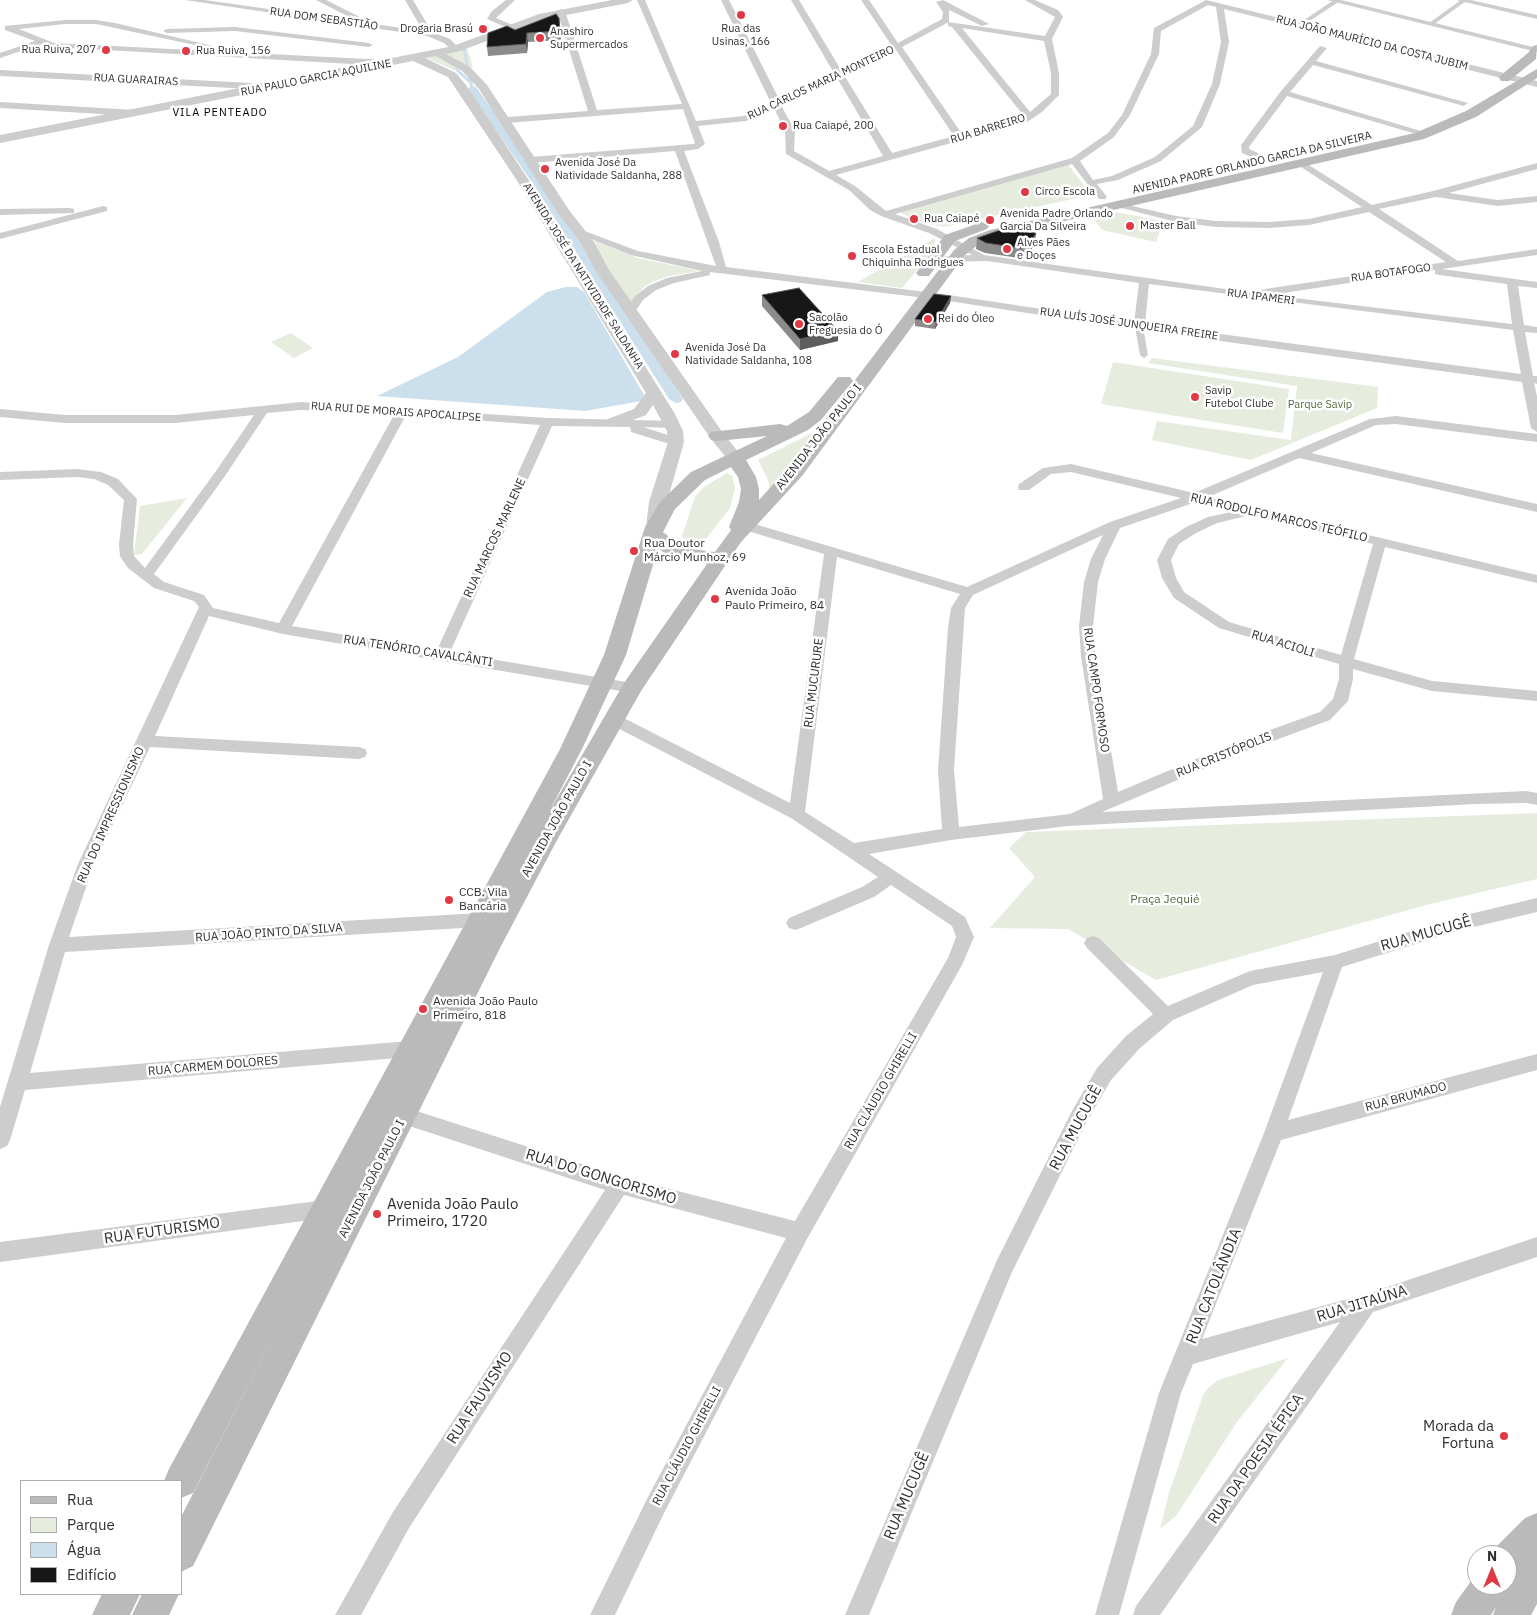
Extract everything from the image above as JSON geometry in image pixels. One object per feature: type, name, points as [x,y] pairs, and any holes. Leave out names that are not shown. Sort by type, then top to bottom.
[{"type":"main road","name":"AVENIDA PADRE ORLANDO GARCIA DA SILVEIRA","points":[[950,238],[980,226],[1406,127],[1439,115],[1464,102],[1506,76],[1537,50]]},
{"type":"main road","name":"AVENIDA PADRE ORLANDO GARCIA DA SILVEIRA","points":[[960,252],[990,234],[1426,134],[1471,114],[1531,83],[1537,73]]},
{"type":"main road","name":"AVENIDA JOÃO PAULO I","points":[[182,1480],[409,1049],[571,748],[603,681],[624,628],[654,530],[667,506],[682,489],[698,476],[802,426],[815,416],[831,398],[950,238]]},
{"type":"main road","name":"AVENIDA JOÃO PAULO I","points":[[182,1552],[489,946],[545,840],[613,719],[719,558],[795,472],[960,252]]},
{"type":"main road","points":[[717,436],[802,426]]},
{"type":"main road","points":[[735,458],[745,472],[750,490],[749,502],[740,532]]},
{"type":"main road","points":[[654,530],[676,553],[694,557],[719,558]]},
{"type":"main road","points":[[1517,1551],[1537,1530]]},
{"type":"main road","points":[[1512,1615],[1537,1568]]},
{"type":"main road","points":[[110,1615],[121,1595]]},
{"type":"main road","points":[[150,1615],[160,1595]]},
{"type":"main road","points":[[1470,1615],[1483,1595]]},
{"type":"street","name":"RUA DOM SEBASTIÃO","points":[[189,0],[428,34],[447,41],[456,49]]},
{"type":"street","points":[[320,0],[374,25]]},
{"type":"street","points":[[410,0],[421,17],[428,34]]},
{"type":"street","points":[[511,0],[495,12],[491,19],[512,28]]},
{"type":"street","name":"RUA PAULO GARCIA AQUILINE","points":[[0,139],[456,49],[476,53],[512,28],[561,11],[606,2],[628,0]]},
{"type":"street","points":[[531,160],[694,147],[700,144],[641,0]]},
{"type":"street","points":[[725,0],[790,131],[789,152],[852,188],[874,208],[885,214],[950,238],[960,252]]},
{"type":"street","points":[[796,0],[889,157]]},
{"type":"street","points":[[865,0],[960,138]]},
{"type":"street","points":[[938,1],[947,12],[946,20],[943,24],[1048,39],[1059,17],[1055,12],[1030,0]]},
{"type":"street","points":[[1300,25],[1335,0],[1537,50]]},
{"type":"street","points":[[1431,24],[1461,0],[1537,18]]},
{"type":"street","points":[[938,1],[999,31]]},
{"type":"street","points":[[885,214],[1074,160],[1111,135],[1126,115],[1153,61],[1157,30],[1206,1]]},
{"type":"street","name":"RUA JOÃO MAURÍCIO DA COSTA JUBIM","points":[[1206,1],[1531,83]]},
{"type":"street","points":[[1090,183],[1115,178],[1158,159],[1197,127],[1216,84],[1225,42],[1220,5]]},
{"type":"street","points":[[561,11],[593,114]]},
{"type":"street","points":[[4,28],[79,22],[115,24],[240,55]]},
{"type":"street","name":"RUA CARLOS MARIA MONTEIRO","points":[[693,124],[744,119],[943,24]]},
{"type":"street","points":[[955,25],[1029,117]]},
{"type":"street","points":[[4,28],[53,44],[387,63]]},
{"type":"street","points":[[147,32],[234,29],[369,45]]},
{"type":"street","name":"RUA BARREIRO","points":[[827,174],[1029,117],[1055,95],[1055,72],[1048,39]]},
{"type":"street","points":[[0,56],[42,41]]},
{"type":"street","points":[[1266,160],[1245,151],[1244,147],[1284,93],[1323,48]]},
{"type":"street","name":"AVENIDA JOSÉ DA NATIVIDADE SALDANHA","points":[[436,53],[466,69],[483,87],[507,120],[602,270],[717,436],[735,458]]},
{"type":"street","points":[[476,53],[483,87]]},
{"type":"street","name":"AVENIDA JOSÉ DA NATIVIDADE SALDANHA","points":[[416,58],[452,76],[462,87],[656,394],[672,424],[676,442],[658,502],[654,530]]},
{"type":"street","points":[[1310,62],[1464,102]]},
{"type":"street","name":"RUA GUARAIRAS","points":[[0,73],[271,87]]},
{"type":"street","points":[[1284,93],[1426,134]]},
{"type":"street","points":[[0,105],[135,112]]},
{"type":"street","points":[[507,120],[686,106]]},
{"type":"street","points":[[678,148],[714,242],[721,264],[720,270]]},
{"type":"street","points":[[1074,160],[1102,197]]},
{"type":"street","points":[[1300,164],[1456,264]]},
{"type":"street","points":[[1118,206],[1176,219],[1239,225],[1309,222],[1371,210],[1537,166]]},
{"type":"street","points":[[1435,194],[1492,202],[1537,198]]},
{"type":"street","points":[[0,212],[56,212],[104,209],[0,236]]},
{"type":"street","points":[[49,223],[56,212]]},
{"type":"street","name":"RUA LUÍS JOSÉ JUNQUEIRA FREIRE","points":[[579,232],[643,256],[678,264],[927,295],[1139,326],[1532,379]]},
{"type":"street","name":"RUA IPAMERI","points":[[960,252],[987,258]]},
{"type":"street","name":"RUA IPAMERI","points":[[934,260],[960,252],[987,258],[1144,282],[1537,330]]},
{"type":"street","name":"RUA BOTAFOGO","points":[[1246,295],[1537,252]]},
{"type":"street","name":"RUA LUÍS JOSÉ JUNQUEIRA FREIRE","points":[[630,311],[644,292],[661,283],[720,270]]},
{"type":"street","points":[[1411,270],[1537,285]]},
{"type":"street","points":[[1144,282],[1139,326],[1144,354]]},
{"type":"street","points":[[1512,282],[1518,328],[1532,379],[1537,428]]},
{"type":"street","points":[[611,423],[640,412],[656,394],[677,410],[687,410],[695,403]]},
{"type":"street","name":"RUA RUI DE MORAIS APOCALIPSE","points":[[0,413],[65,419],[117,420],[199,418],[301,406],[326,406],[401,413],[548,422],[672,424]]},
{"type":"street","points":[[146,576],[221,473],[262,411]]},
{"type":"street","points":[[282,629],[401,413]]},
{"type":"street","points":[[951,834],[946,770],[954,637],[958,608],[968,592],[1115,524],[1194,498],[1383,419],[1537,438]]},
{"type":"street","name":"RUA MARCOS MARLENE","points":[[442,654],[548,422]]},
{"type":"street","name":"RUA RUI DE MORAIS APOCALIPSE","points":[[583,423],[632,429],[656,434],[676,442]]},
{"type":"street","points":[[672,424],[693,427],[717,436]]},
{"type":"street","points":[[1298,454],[1537,508]]},
{"type":"street","name":"RUA RODOLFO MARCOS TEÓFILO","points":[[1024,487],[1047,471],[1064,468],[1537,579]]},
{"type":"street","points":[[0,476],[77,473],[96,475],[113,482],[131,499],[126,544],[127,556],[133,565],[158,585],[200,598],[205,604],[205,611]]},
{"type":"street","name":"RUA ACIOLI","points":[[1252,512],[1213,520],[1173,542],[1164,560],[1169,578],[1179,595],[1224,625],[1346,663],[1432,686],[1537,696]]},
{"type":"street","name":"RUA CAMPO FORMOSO","points":[[1111,801],[1088,656],[1086,626],[1091,582],[1098,559],[1115,524]]},
{"type":"street","points":[[740,532],[831,552],[968,592]]},
{"type":"street","name":"RUA CRISTÓPOLIS","points":[[1068,820],[1240,747],[1325,716],[1340,701],[1346,679],[1346,663],[1380,542]]},
{"type":"street","name":"RUA MUCURURE","points":[[797,814],[831,552]]},
{"type":"street","name":"RUA TENÓRIO CAVALCÂNTI","points":[[205,611],[282,629],[603,681],[632,688]]},
{"type":"street","name":"RUA DO IMPRESSIONISMO","points":[[0,1140],[58,946],[86,864],[205,611]]},
{"type":"street","name":"RUA CLÁUDIO GHIRELLI","points":[[602,1615],[656,1505],[800,1232],[956,960],[965,936],[959,922],[797,814],[613,719]]},
{"type":"street","points":[[145,741],[359,753]]},
{"type":"street","points":[[852,850],[951,834],[1068,820],[1476,798],[1526,797],[1537,799]]},
{"type":"street","points":[[795,923],[868,892],[891,876]]},
{"type":"street","name":"RUA MUCUGÊ","points":[[857,1615],[1004,1267],[1079,1117],[1104,1074],[1133,1042],[1166,1015],[1250,978],[1335,962],[1457,924],[1537,905]]},
{"type":"street","name":"RUA JOÃO PINTO DA SILVA","points":[[58,946],[480,920]]},
{"type":"street","points":[[1094,943],[1166,1015]]},
{"type":"street","name":"RUA CATOLÂNDIA","points":[[1106,1615],[1142,1501],[1170,1393],[1274,1132],[1335,962]]},
{"type":"street","name":"RUA CARMEM DOLORES","points":[[17,1082],[409,1049]]},
{"type":"street","name":"RUA BRUMADO","points":[[1274,1132],[1537,1062]]},
{"type":"street","name":"RUA DO GONGORISMO","points":[[404,1116],[619,1185],[800,1232]]},
{"type":"street","name":"RUA FAUVISMO","points":[[347,1615],[401,1520],[619,1185]]},
{"type":"street","name":"RUA FUTURISMO","points":[[0,1252],[325,1209]]},
{"type":"street","name":"RUA JITAÚNA","points":[[1186,1355],[1366,1304],[1537,1247]]},
{"type":"street","name":"RUA DA POESIA ÉPICA","points":[[1145,1615],[1366,1304]]},
{"type":"green space","points":[[467,47],[473,68],[463,64],[463,68],[454,70],[424,57]]},
{"type":"green space","points":[[1067,163],[1091,195],[944,227],[923,223],[901,213],[902,210]]},
{"type":"green space","name":"Master Ball","points":[[1115,212],[1164,221],[1156,242],[1102,230],[1093,218]]},
{"type":"green space","points":[[935,238],[927,258],[902,288],[858,282]]},
{"type":"green space","points":[[594,240],[638,258],[700,271],[669,276],[652,282],[643,288],[630,303],[602,261]]},
{"type":"green space","points":[[291,333],[313,348],[294,358],[271,342]]},
{"type":"green space","name":"Parque Savip","points":[[1152,358],[1378,387],[1377,408],[1251,460],[1152,440],[1157,421],[1291,440],[1297,386],[1148,363]]},
{"type":"green space","name":"Savip Futebol Clube","points":[[1113,362],[1289,389],[1283,433],[1101,404]]},
{"type":"green space","points":[[810,434],[817,436],[771,496],[768,480],[758,460]]},
{"type":"green space","points":[[727,473],[732,476],[735,488],[730,508],[702,544],[694,547],[684,544],[682,536],[695,497],[704,487]]},
{"type":"green space","points":[[187,498],[142,554],[134,555],[140,506]]},
{"type":"green space","name":"Praça Jequié","points":[[1537,813],[1537,879],[1430,904],[1156,980],[1068,929],[990,928],[1035,877],[1009,848],[1026,832]]},
{"type":"green space","points":[[1288,1358],[1237,1422],[1176,1516],[1160,1529],[1169,1493],[1203,1395],[1208,1388],[1218,1380]]},
{"type":"water","points":[[566,287],[577,287],[584,292],[647,400],[585,411],[377,396],[458,357],[547,292]]},
{"type":"building","points":[[556,14],[559,18],[560,31],[527,33],[526,44],[487,47],[488,33],[507,26],[515,30]]},
{"type":"building","points":[[1003,229],[1036,233],[1027,249],[986,243],[977,238]]},
{"type":"building","name":"Sacolão Freguesia do Ó","points":[[799,288],[838,331],[800,339],[762,295]]},
{"type":"building","points":[[934,294],[951,296],[936,322],[915,319]]},
{"type":"waterway","points":[[464,49],[471,83]]},
{"type":"waterway","points":[[457,70],[471,83]]},
{"type":"waterway","points":[[471,83],[472,89]]},
{"type":"waterway","points":[[472,89],[537,180],[676,399]]},
{"type":"place","name":"Rua das Usinas, 166","points":[[741,15]]},
{"type":"place","name":"Drogaria Brasú","points":[[483,29]]},
{"type":"place","name":"Anashiro Supermercados","points":[[540,38]]},
{"type":"place","name":"Rua Ruiva, 207","points":[[106,50]]},
{"type":"place","name":"Rua Ruiva, 156","points":[[186,51]]},
{"type":"place","name":"Rua Caiapé, 200","points":[[783,126]]},
{"type":"place","name":"Avenida José Da Natividade Saldanha, 288","points":[[545,169]]},
{"type":"place","name":"Circo Escola","points":[[1025,192]]},
{"type":"place","name":"Rua Caiapé","points":[[914,219]]},
{"type":"place","name":"Avenida Padre Orlando Garcia Da Silveira","points":[[990,220]]},
{"type":"place","name":"Master Ball","points":[[1130,226]]},
{"type":"place","name":"Alves Pães e Doçes","points":[[1007,249]]},
{"type":"place","name":"Escola Estadual Chiquinha Rodrigues","points":[[852,256]]},
{"type":"place","name":"Rei do Óleo","points":[[928,319]]},
{"type":"place","name":"Sacolão Freguesia do Ó","points":[[799,324]]},
{"type":"place","name":"Avenida José Da Natividade Saldanha, 108","points":[[675,354]]},
{"type":"place","name":"Savip Futebol Clube","points":[[1195,397]]},
{"type":"place","name":"Rua Doutor Márcio Munhoz, 69","points":[[634,551]]},
{"type":"place","name":"Avenida João Paulo Primeiro, 84","points":[[715,599]]},
{"type":"place","name":"CCB. Vila Bancária","points":[[449,900]]},
{"type":"place","name":"Avenida João Paulo Primeiro, 818","points":[[423,1009]]},
{"type":"place","name":"Avenida João Paulo Primeiro, 1720","points":[[377,1214]]},
{"type":"place","name":"Morada da Fortuna","points":[[1504,1436]]},
{"type":"district","name":"VILA PENTEADO","points":[[220,113]]}]
